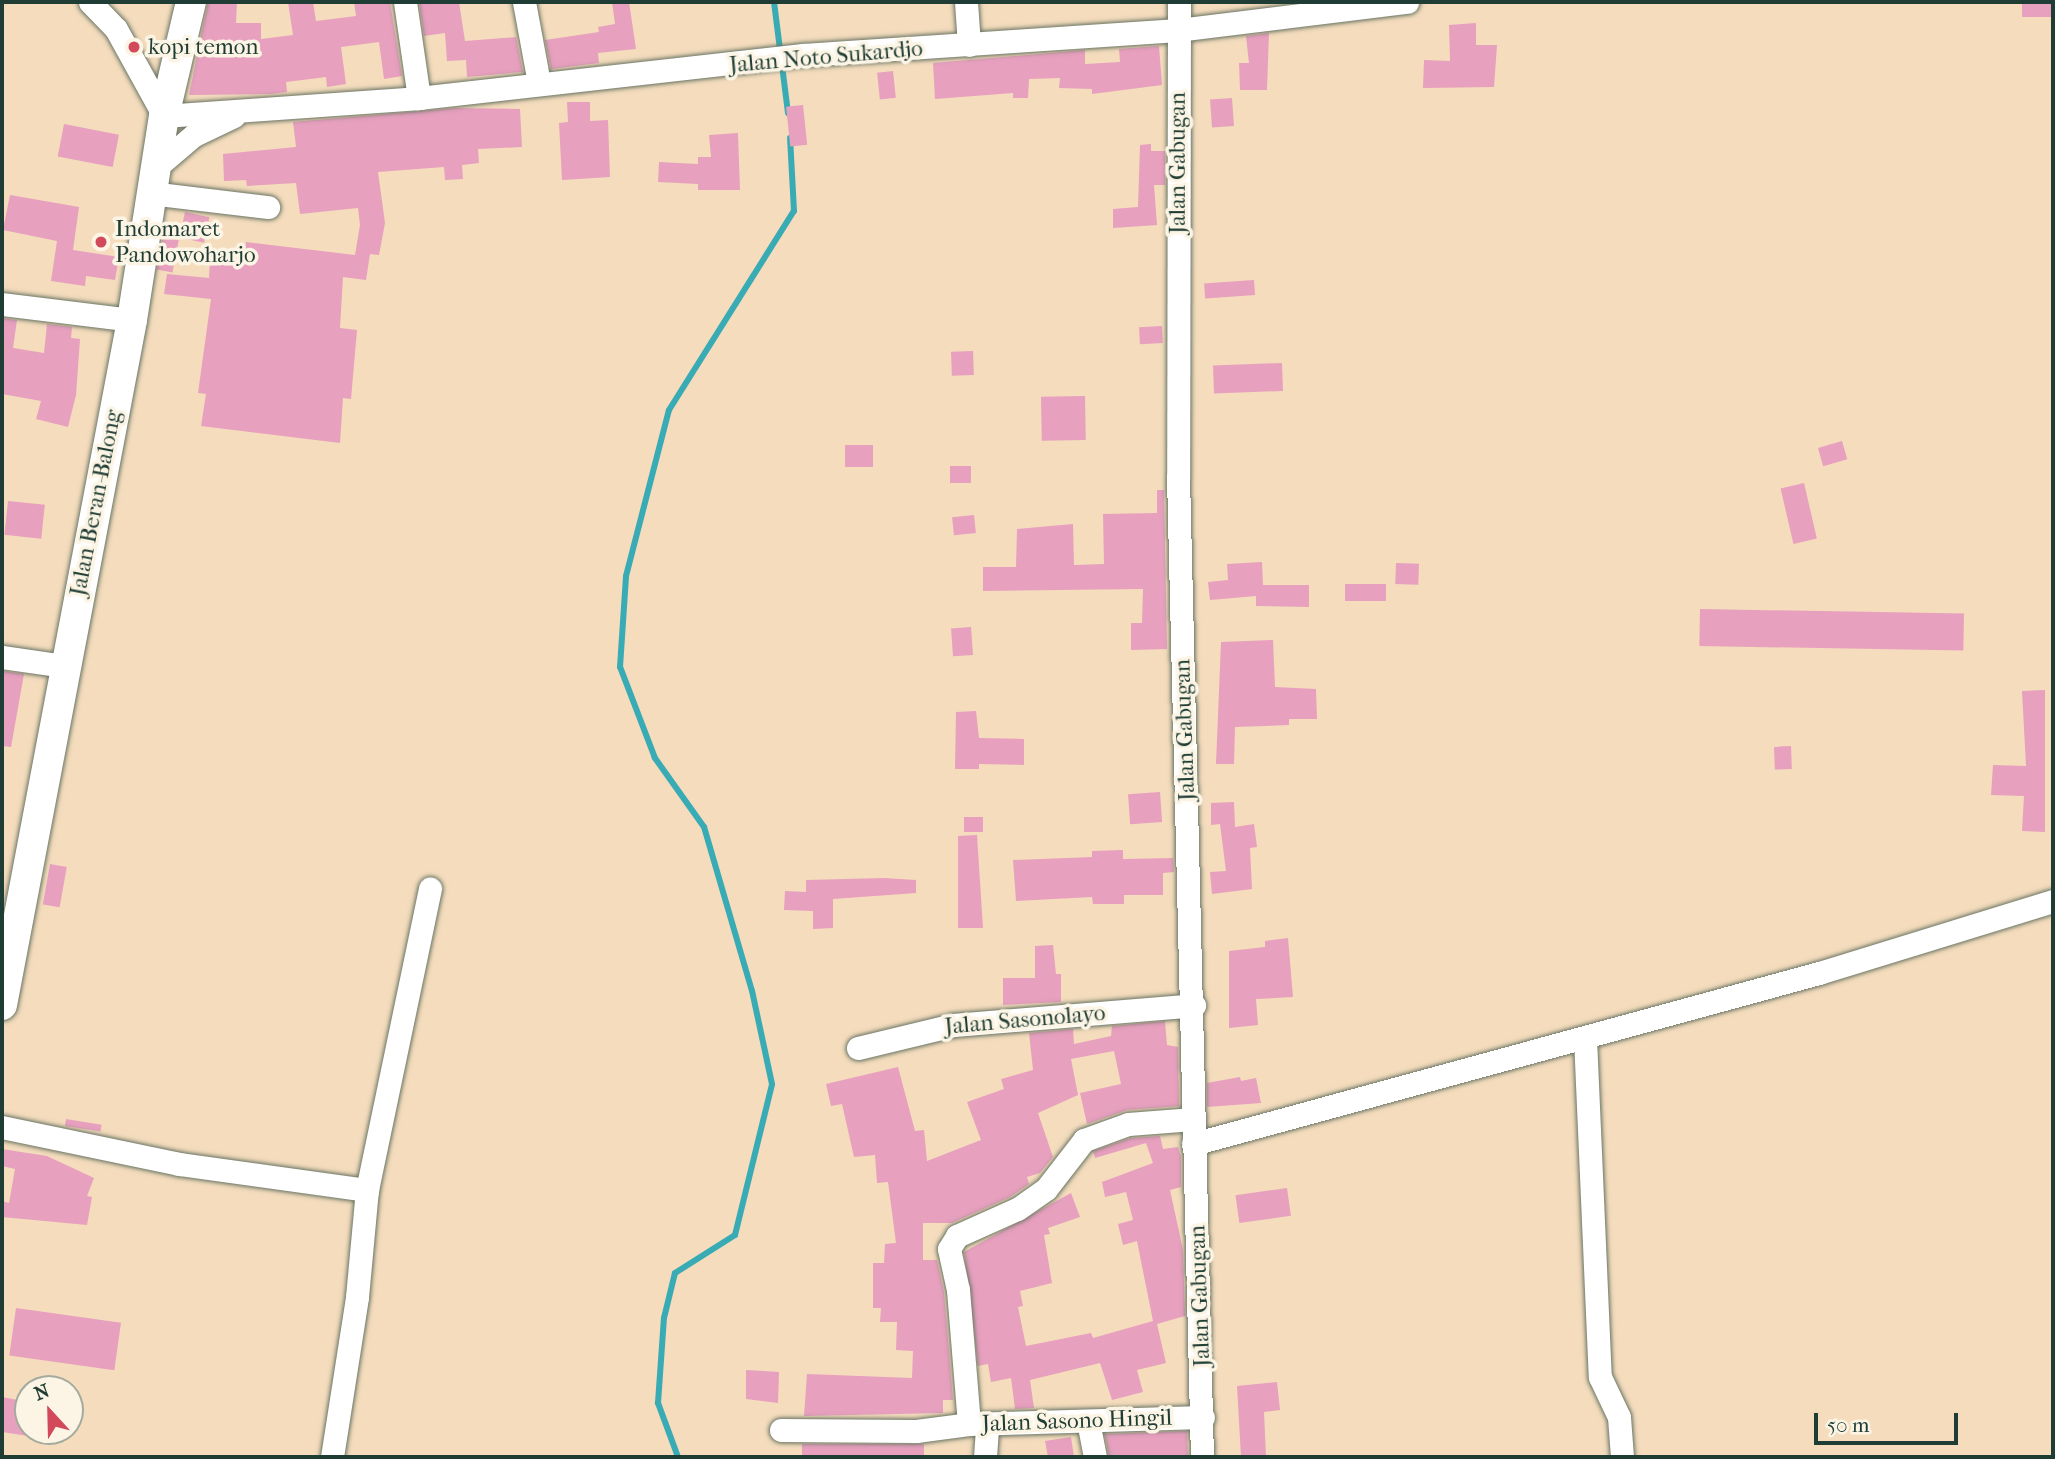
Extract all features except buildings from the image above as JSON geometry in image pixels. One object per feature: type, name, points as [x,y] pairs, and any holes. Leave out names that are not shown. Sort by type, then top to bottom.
[{"type":"main road","name":"Jalan Beran-Balong","points":[[2,1005],[132,320],[163,116],[191,2]]},
{"type":"street","points":[[90,2],[116,29],[163,116]]},
{"type":"street","points":[[405,2],[419,98]]},
{"type":"street","points":[[524,2],[539,83]]},
{"type":"street","points":[[966,2],[969,44]]},
{"type":"street","name":"Jalan Gabugan","points":[[1179,2],[1178,477],[1194,1006],[1193,1144],[1203,1417],[1202,1457]]},
{"type":"street","name":"Jalan Noto Sukardjo","points":[[163,116],[419,98],[539,83],[749,64],[803,55],[1178,30],[1407,2]]},
{"type":"street","name":"Jalan Noto Sukardjo","points":[[152,181],[194,135],[246,110]]},
{"type":"street","points":[[152,181],[268,207]]},
{"type":"street","points":[[2,304],[132,320]]},
{"type":"street","points":[[2,657],[65,666]]},
{"type":"street","points":[[332,1457],[357,1297],[367,1190],[430,888]]},
{"type":"street","points":[[1193,1144],[1945,937],[2053,901]]},
{"type":"street","name":"Jalan Sasonolayo","points":[[858,1048],[953,1025],[1194,1006]]},
{"type":"street","points":[[1585,1038],[1600,1377],[1619,1417],[1622,1457]]},
{"type":"street","name":"Jalan Sasono Hingil","points":[[1193,1119],[1128,1124],[1084,1140],[1046,1189],[1017,1209],[951,1240],[978,1425],[1203,1417]]},
{"type":"street","points":[[2,1128],[178,1164],[367,1190]]},
{"type":"street","points":[[1088,1421],[1096,1457]]},
{"type":"street","points":[[780,1430],[916,1431],[978,1425],[985,1457]]},
{"type":"waterway","points":[[774,2],[788,113]]},
{"type":"waterway","points":[[678,1457],[658,1403],[664,1318],[675,1273],[735,1235],[772,1084],[752,991],[704,827],[655,758],[620,667],[626,576],[669,410],[794,211],[790,138]]},
{"type":"place","name":"kopi temon","points":[[134,47]]},
{"type":"place","name":"Indomaret Pandowoharjo","points":[[101,242]]}]
